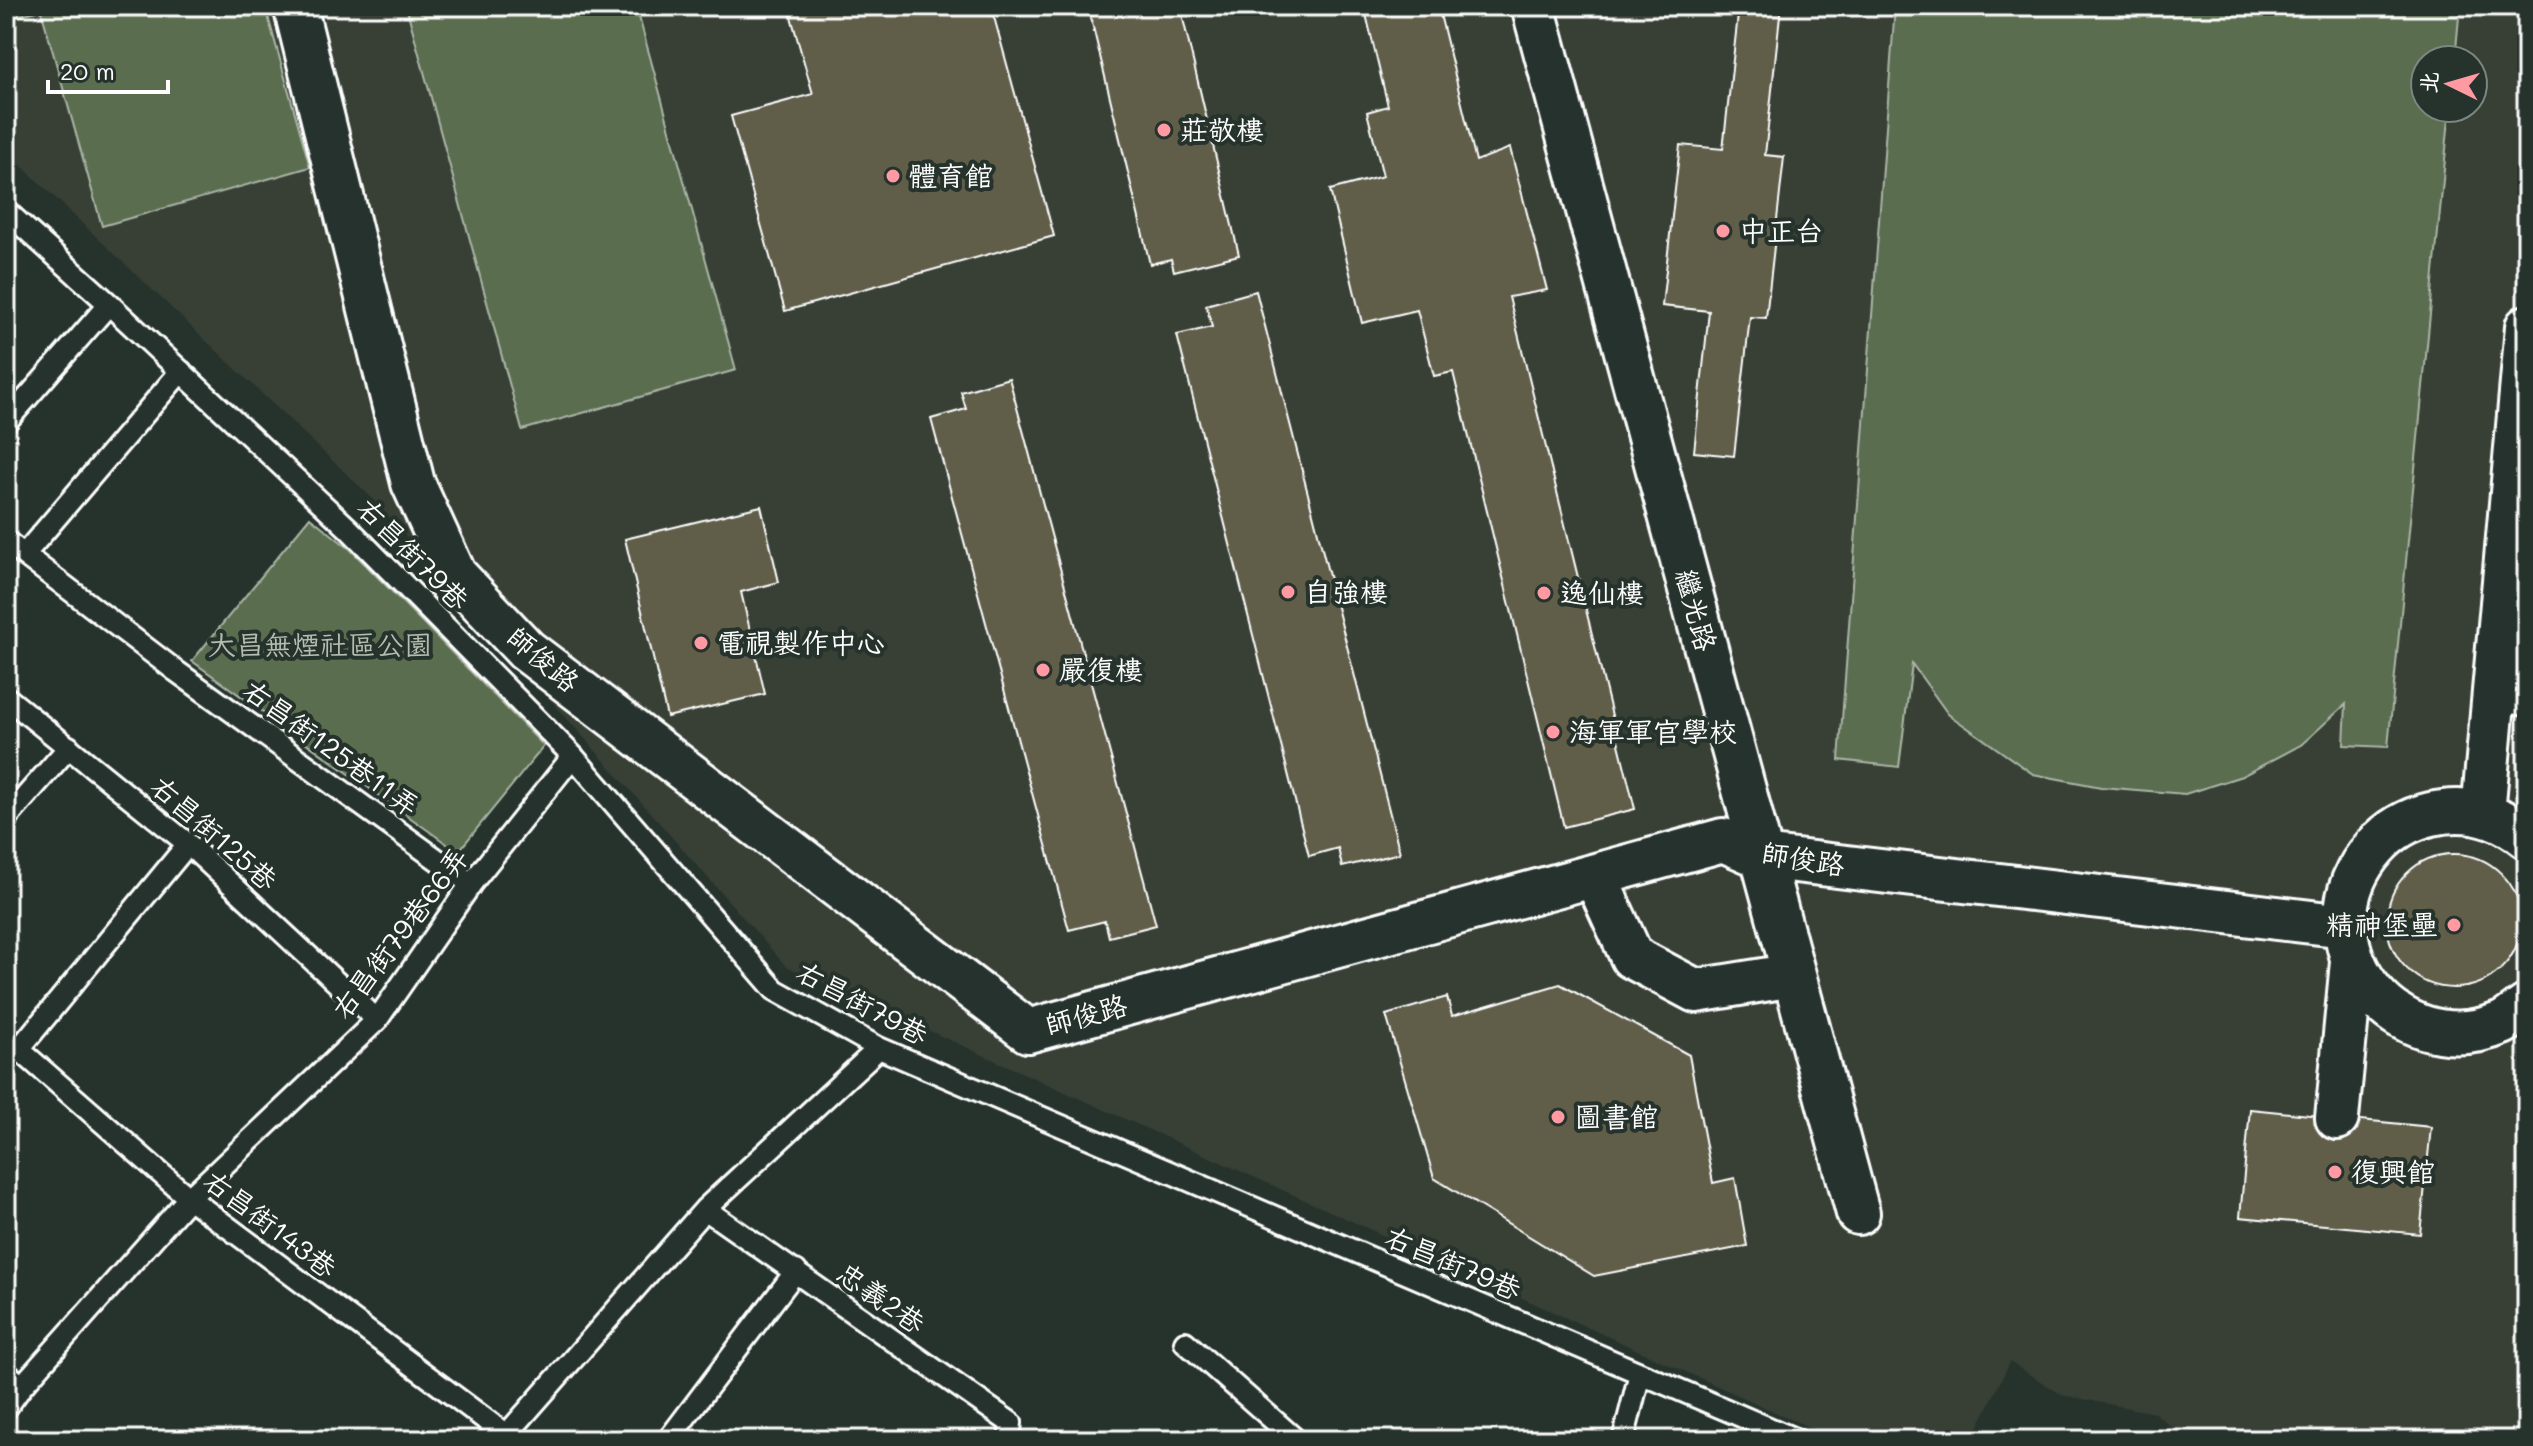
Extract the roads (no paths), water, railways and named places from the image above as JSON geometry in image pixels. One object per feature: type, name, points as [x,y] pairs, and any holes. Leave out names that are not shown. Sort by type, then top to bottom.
[{"type":"street","name":"師俊路","points":[[295,6],[413,483],[455,575],[526,650],[1028,1031],[1723,840],[1762,857],[2349,944]]},
{"type":"street","name":"繼光路","points":[[1533,6],[1858,1213]]},
{"type":"street","points":[[2483,813],[2510,703],[2527,327]]},
{"type":"street","points":[[2337,1118],[2349,944],[2349,892],[2363,861],[2385,835],[2415,817],[2448,810],[2483,813],[2513,825],[2527,837]]},
{"type":"street","points":[[1595,876],[1632,957],[1696,991],[1794,975]]},
{"type":"street","points":[[2349,944],[2371,993],[2399,1017],[2432,1031],[2468,1032],[2503,1022],[2527,1006]]},
{"type":"lane","name":"右昌街79巷","points":[[6,211],[348,528],[573,756],[775,990],[879,1048],[1797,1440]]},
{"type":"lane","points":[[6,422],[109,304]]},
{"type":"lane","points":[[24,555],[181,371]]},
{"type":"lane","name":"右昌街125巷11弄","points":[[6,541],[176,671],[471,884]]},
{"type":"lane","name":"右昌街125巷","points":[[6,697],[188,844],[377,1020]]},
{"type":"lane","points":[[6,819],[69,747]]},
{"type":"lane","name":"右昌街79巷66弄","points":[[6,1408],[14,1380],[189,1198],[377,1020],[471,884],[573,756]]},
{"type":"lane","points":[[12,1044],[188,844]]},
{"type":"lane","name":"右昌街143巷","points":[[12,1044],[189,1198],[507,1438]]},
{"type":"lane","points":[[507,1438],[705,1209],[879,1048]]},
{"type":"lane","name":"忠義2巷","points":[[705,1209],[1011,1423],[1009,1440]]},
{"type":"lane","points":[[668,1440],[796,1271]]},
{"type":"lane","points":[[1185,1342],[1287,1437]]},
{"type":"lane","points":[[1623,1440],[1640,1373]]},
{"type":"place","name":"莊敬樓","points":[[1164,130]]},
{"type":"place","name":"體育館","points":[[893,176]]},
{"type":"place","name":"中正台","points":[[1723,231]]},
{"type":"place","name":"自強樓","points":[[1288,592]]},
{"type":"place","name":"逸仙樓","points":[[1544,593]]},
{"type":"place","name":"電視製作中心","points":[[701,643]]},
{"type":"place","name":"嚴復樓","points":[[1043,670]]},
{"type":"place","name":"海軍軍官學校","points":[[1553,732]]},
{"type":"place","name":"精神堡壘","points":[[2454,925]]},
{"type":"place","name":"圖書館","points":[[1558,1117]]},
{"type":"place","name":"復興館","points":[[2335,1172]]},
{"type":"park label","name":"大昌無煙社區公園","points":[[320,645]]}]
